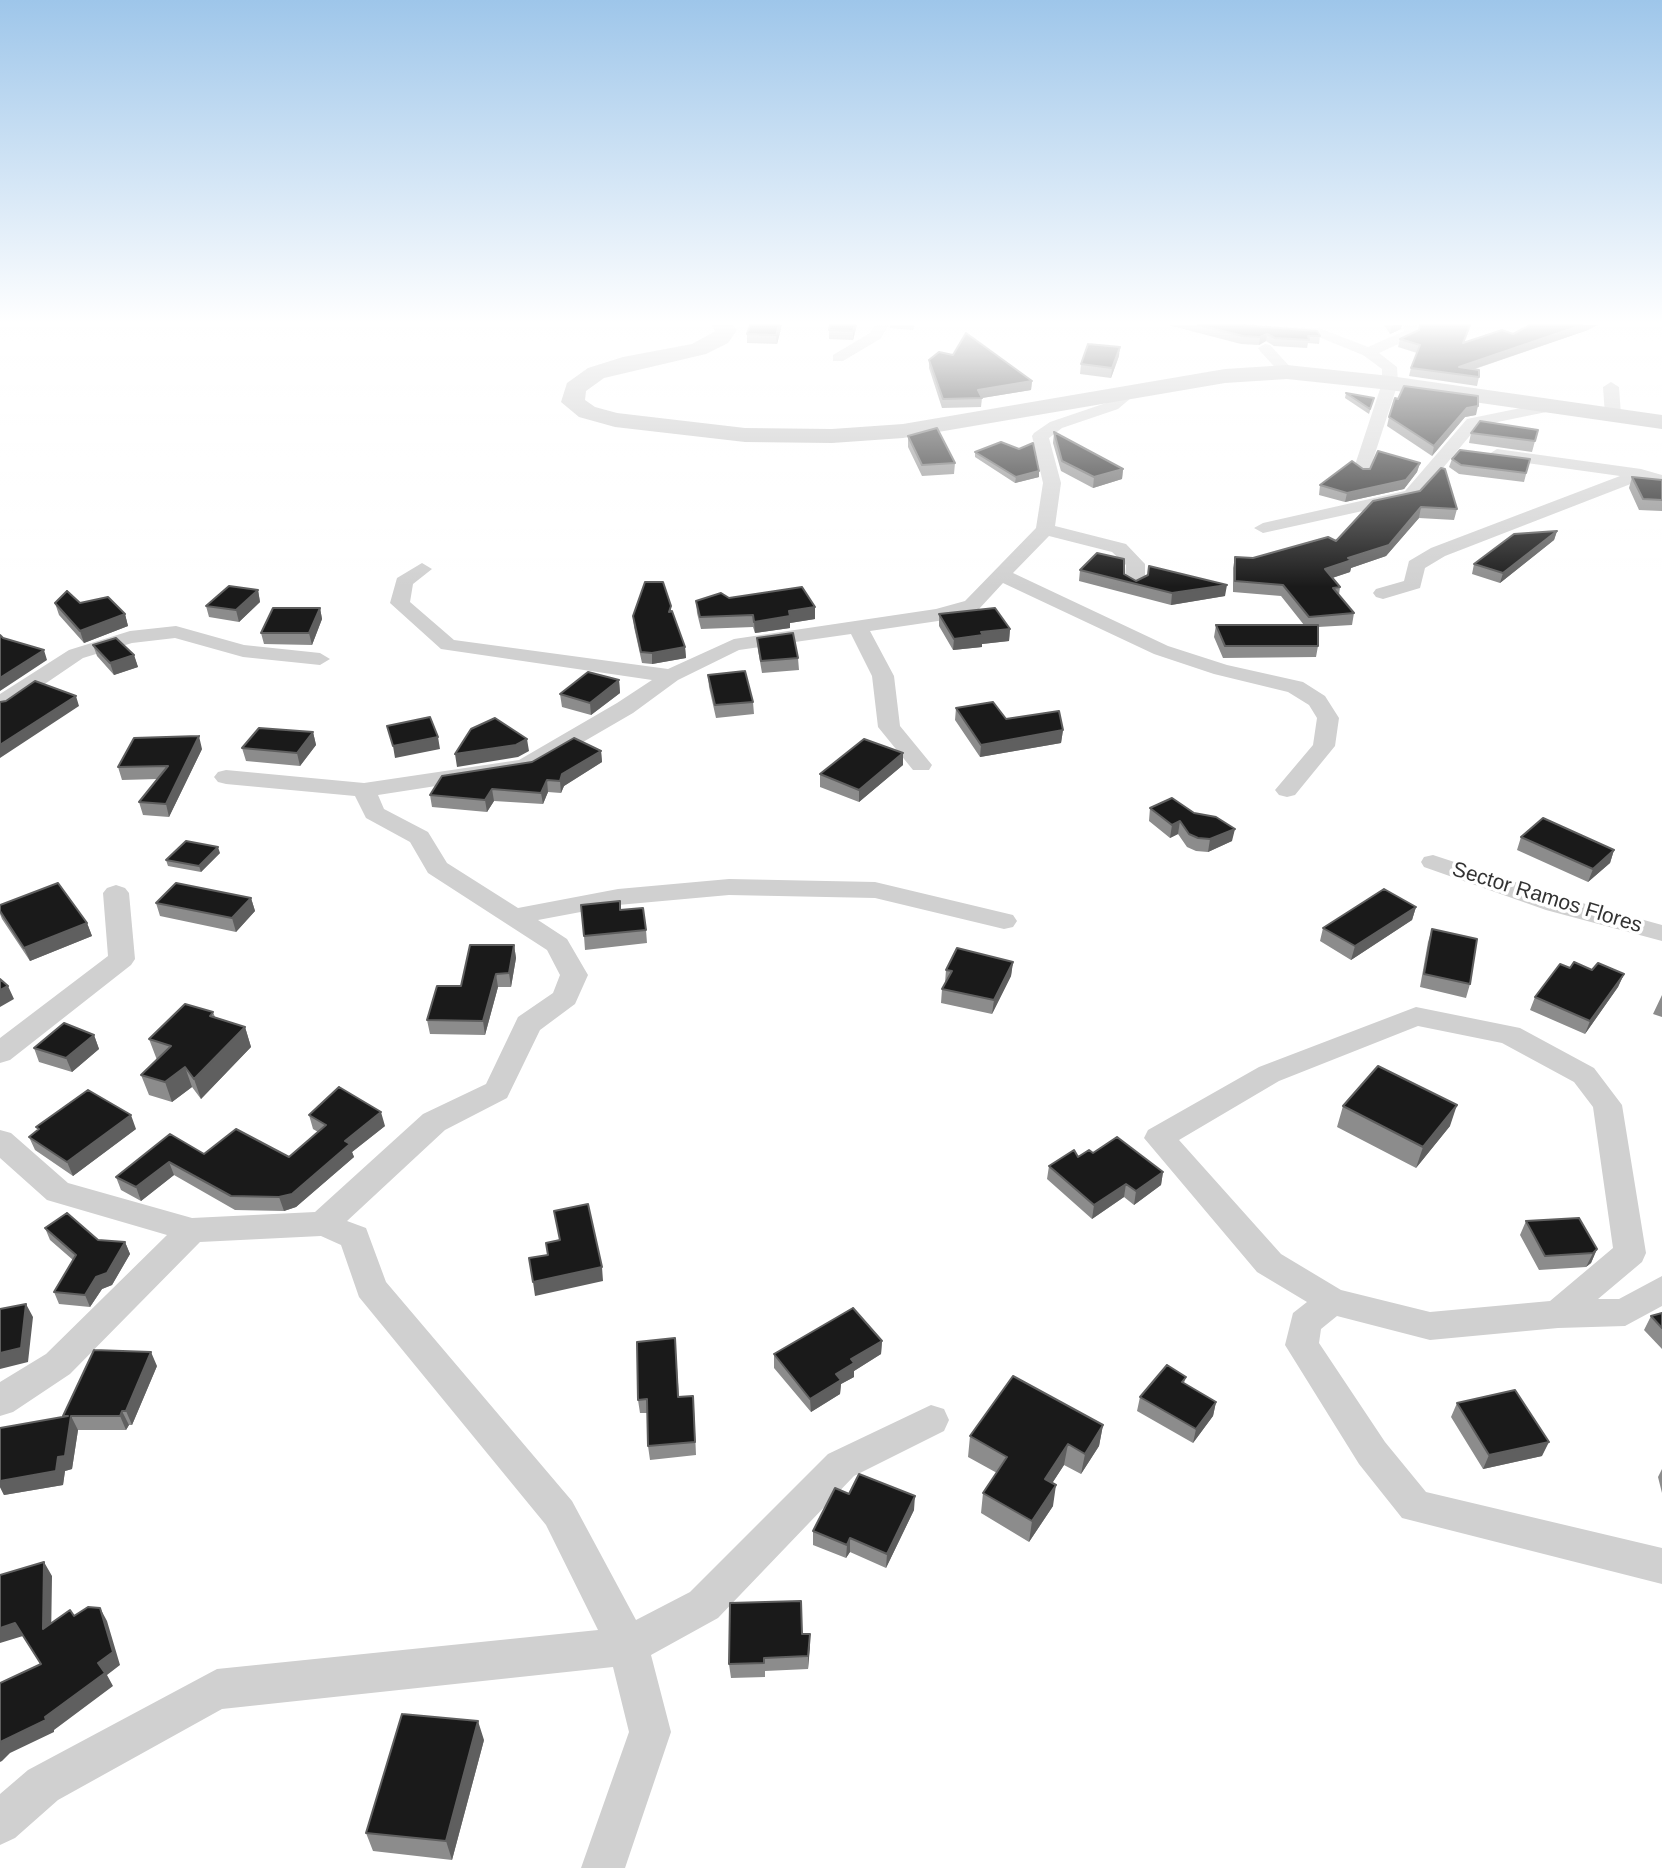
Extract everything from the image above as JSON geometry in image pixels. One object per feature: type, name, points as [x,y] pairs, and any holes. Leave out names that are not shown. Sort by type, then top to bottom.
[{"type":"street","points":[[588,412],[615,420],[746,435],[832,436],[903,431],[1013,412]]},
{"type":"street","points":[[226,777],[365,790],[525,766],[625,708],[671,676],[734,645],[938,615],[972,605],[1045,529],[1052,483],[1040,436],[1056,425],[1094,412]]},
{"type":"street","points":[[1362,471],[1381,412]]},
{"type":"street","points":[[1263,528],[1410,495],[1467,450],[1473,422],[1523,412]]},
{"type":"street","points":[[1595,412],[1662,422]]},
{"type":"street","points":[[1467,450],[1641,474],[1662,481]]},
{"type":"street","points":[[1383,593],[1413,584],[1416,565],[1438,552],[1641,474]]},
{"type":"street","points":[[1045,529],[1119,548],[1136,564],[1135,584]]},
{"type":"street","points":[[422,569],[404,582],[400,603],[448,645],[671,676]]},
{"type":"street","points":[[1000,576],[1161,650],[1221,670],[1295,687],[1317,701],[1328,718],[1324,746],[1287,790]]},
{"type":"street","points":[[857,625],[883,676],[889,727],[921,765]]},
{"type":"street","points":[[0,704],[76,654],[130,637],[176,632],[243,651],[320,659]]},
{"type":"street","points":[[323,1224],[434,1122],[497,1091],[528,1024],[565,998],[574,975],[558,945],[437,868],[419,837],[374,813],[365,790]]},
{"type":"street","name":"Sector Ramos Flores","points":[[1433,862],[1566,908],[1662,933]]},
{"type":"street","points":[[514,917],[618,897],[729,887],[875,890],[1004,921]]},
{"type":"street","points":[[0,1053],[122,959],[116,893]]},
{"type":"street","points":[[1558,1314],[1630,1253],[1607,1105],[1584,1076],[1510,1035],[1416,1016],[1269,1074],[1159,1138],[1269,1263],[1332,1301],[1430,1326],[1558,1314],[1625,1312],[1662,1289]]},
{"type":"street","points":[[0,1141],[58,1192],[192,1230],[323,1224],[355,1237],[371,1288],[559,1513],[628,1646],[650,1732],[603,1868]]},
{"type":"street","points":[[0,1401],[58,1364],[192,1230]]},
{"type":"street","points":[[1332,1301],[1305,1323],[1302,1345],[1371,1453],[1415,1506],[1662,1566]]},
{"type":"street","points":[[0,1823],[43,1785],[217,1689],[628,1646],[704,1605],[841,1465],[930,1420]]},
{"type":"building","points":[[1391,412],[1463,412],[1434,446],[1389,417]]},
{"type":"building","points":[[1480,421],[1538,430],[1535,441],[1471,433]]},
{"type":"building","points":[[937,428],[955,463],[922,465],[908,436]]},
{"type":"building","points":[[1054,432],[1123,469],[1094,477],[1062,461]]},
{"type":"building","points":[[1001,442],[1019,449],[1033,443],[1039,471],[1016,477],[975,452]]},
{"type":"building","points":[[1460,450],[1530,459],[1526,473],[1461,465],[1452,459]]},
{"type":"building","points":[[1378,451],[1420,463],[1406,480],[1347,493],[1320,485],[1352,461],[1363,469],[1370,469]]},
{"type":"building","points":[[1441,468],[1445,469],[1457,509],[1421,507],[1389,545],[1348,558],[1352,560],[1325,569],[1340,587],[1333,588],[1354,613],[1309,617],[1283,585],[1235,581],[1235,557],[1253,558],[1328,537],[1336,541],[1373,501],[1420,491]]},
{"type":"building","points":[[1632,477],[1662,480],[1662,500],[1643,499]]},
{"type":"building","points":[[1557,531],[1503,573],[1474,564],[1514,534]]},
{"type":"building","points":[[1097,553],[1124,559],[1124,574],[1136,581],[1148,575],[1149,566],[1227,585],[1172,593],[1080,570]]},
{"type":"building","points":[[645,582],[663,582],[671,606],[669,612],[672,611],[685,647],[652,653],[641,652],[633,616]]},
{"type":"building","points":[[229,586],[258,590],[236,610],[206,606]]},
{"type":"building","points":[[802,587],[815,607],[789,611],[790,616],[754,622],[753,615],[700,617],[696,601],[721,593],[729,598]]},
{"type":"building","points":[[67,591],[80,603],[108,597],[125,614],[80,631],[55,603]]},
{"type":"building","points":[[273,608],[320,608],[309,633],[261,633]]},
{"type":"building","points":[[995,608],[1010,629],[981,632],[983,635],[954,639],[939,614]]},
{"type":"building","points":[[1216,625],[1318,625],[1318,646],[1225,646]]},
{"type":"building","points":[[793,633],[798,658],[761,661],[757,638]]},
{"type":"building","points":[[0,635],[3,638],[44,650],[0,678]]},
{"type":"building","points":[[116,638],[134,655],[110,663],[93,645]]},
{"type":"building","points":[[745,671],[753,702],[715,705],[708,675]]},
{"type":"building","points":[[588,672],[619,680],[590,703],[560,694]]},
{"type":"building","points":[[35,681],[76,696],[0,745],[0,702],[6,701]]},
{"type":"building","points":[[993,702],[1006,719],[1059,711],[1063,730],[981,745],[956,708]]},
{"type":"building","points":[[430,717],[438,737],[393,746],[387,726]]},
{"type":"building","points":[[495,718],[527,739],[516,745],[455,754],[471,729]]},
{"type":"building","points":[[259,728],[313,732],[297,753],[242,748]]},
{"type":"building","points":[[199,736],[166,804],[139,802],[168,766],[118,767],[134,738]]},
{"type":"building","points":[[574,738],[601,751],[562,774],[560,781],[547,780],[541,793],[492,789],[485,800],[430,795],[442,776],[532,762]]},
{"type":"building","points":[[864,739],[903,753],[859,790],[820,774]]},
{"type":"building","points":[[1172,798],[1194,813],[1216,817],[1235,829],[1210,839],[1189,834],[1180,821],[1172,825],[1150,808]]},
{"type":"building","points":[[1543,818],[1614,850],[1593,869],[1521,837]]},
{"type":"building","points":[[186,841],[218,847],[199,866],[166,860]]},
{"type":"building","points":[[58,883],[87,923],[24,948],[0,911],[0,905]]},
{"type":"building","points":[[176,883],[251,898],[232,918],[156,903]]},
{"type":"building","points":[[1384,889],[1416,907],[1355,946],[1323,928]]},
{"type":"building","points":[[620,901],[620,910],[643,908],[646,930],[584,936],[581,905]]},
{"type":"building","points":[[1432,929],[1477,939],[1470,984],[1424,974]]},
{"type":"building","points":[[470,945],[514,945],[509,973],[496,974],[483,1021],[427,1020],[437,986],[461,986]]},
{"type":"building","points":[[957,948],[1013,962],[994,1000],[942,989],[952,971],[946,970]]},
{"type":"building","points":[[1574,962],[1592,970],[1598,963],[1624,974],[1590,1021],[1535,997],[1560,964],[1570,968]]},
{"type":"building","points":[[0,979],[8,986],[0,990]]},
{"type":"building","points":[[185,1004],[213,1012],[210,1016],[245,1027],[194,1079],[185,1067],[165,1082],[141,1075],[171,1046],[149,1039]]},
{"type":"building","points":[[64,1023],[94,1035],[66,1058],[34,1048]]},
{"type":"building","points":[[1378,1066],[1457,1105],[1423,1147],[1343,1106]]},
{"type":"building","points":[[339,1087],[381,1112],[345,1141],[350,1144],[292,1194],[279,1197],[231,1196],[169,1162],[136,1187],[116,1177],[170,1134],[204,1154],[236,1129],[289,1157],[326,1125],[309,1115]]},
{"type":"building","points":[[88,1090],[131,1115],[67,1162],[29,1137],[39,1129],[36,1127]]},
{"type":"building","points":[[1117,1137],[1163,1172],[1136,1191],[1126,1184],[1094,1205],[1049,1166],[1074,1150],[1078,1157],[1089,1150],[1093,1153]]},
{"type":"building","points":[[588,1204],[602,1267],[533,1282],[529,1258],[548,1255],[546,1243],[560,1240],[554,1211]]},
{"type":"building","points":[[67,1213],[98,1240],[125,1242],[107,1273],[96,1277],[85,1295],[54,1292],[76,1255],[45,1228]]},
{"type":"building","points":[[1579,1218],[1597,1249],[1593,1253],[1545,1256],[1526,1221]]},
{"type":"building","points":[[26,1304],[21,1348],[0,1353],[0,1309]]},
{"type":"building","points":[[853,1308],[882,1341],[851,1359],[854,1363],[836,1374],[841,1380],[810,1399],[774,1354]]},
{"type":"building","points":[[1662,1313],[1662,1328],[1651,1316]]},
{"type":"building","points":[[675,1338],[678,1397],[693,1396],[695,1442],[648,1446],[647,1399],[638,1400],[637,1342]]},
{"type":"building","points":[[94,1350],[151,1352],[126,1411],[122,1411],[120,1416],[71,1416],[65,1456],[58,1457],[56,1471],[0,1481],[0,1428],[68,1416],[63,1416]]},
{"type":"building","points":[[1167,1365],[1186,1377],[1182,1382],[1216,1402],[1196,1429],[1140,1397]]},
{"type":"building","points":[[1013,1376],[1103,1425],[1085,1454],[1068,1444],[1045,1479],[1056,1485],[1032,1521],[983,1493],[1007,1457],[970,1436]]},
{"type":"building","points":[[1515,1390],[1549,1442],[1489,1455],[1457,1403]]},
{"type":"building","points":[[859,1474],[915,1496],[887,1554],[850,1538],[847,1545],[813,1531],[835,1488],[849,1494]]},
{"type":"building","points":[[44,1562],[43,1629],[70,1610],[74,1616],[88,1607],[100,1608],[113,1652],[98,1663],[105,1673],[45,1717],[46,1720],[0,1742],[0,1683],[41,1664],[15,1623],[0,1628],[0,1575]]},
{"type":"building","points":[[801,1601],[802,1634],[810,1634],[808,1656],[764,1658],[764,1663],[729,1664],[730,1603]]},
{"type":"building","points":[[402,1714],[478,1721],[446,1841],[366,1833]]}]
